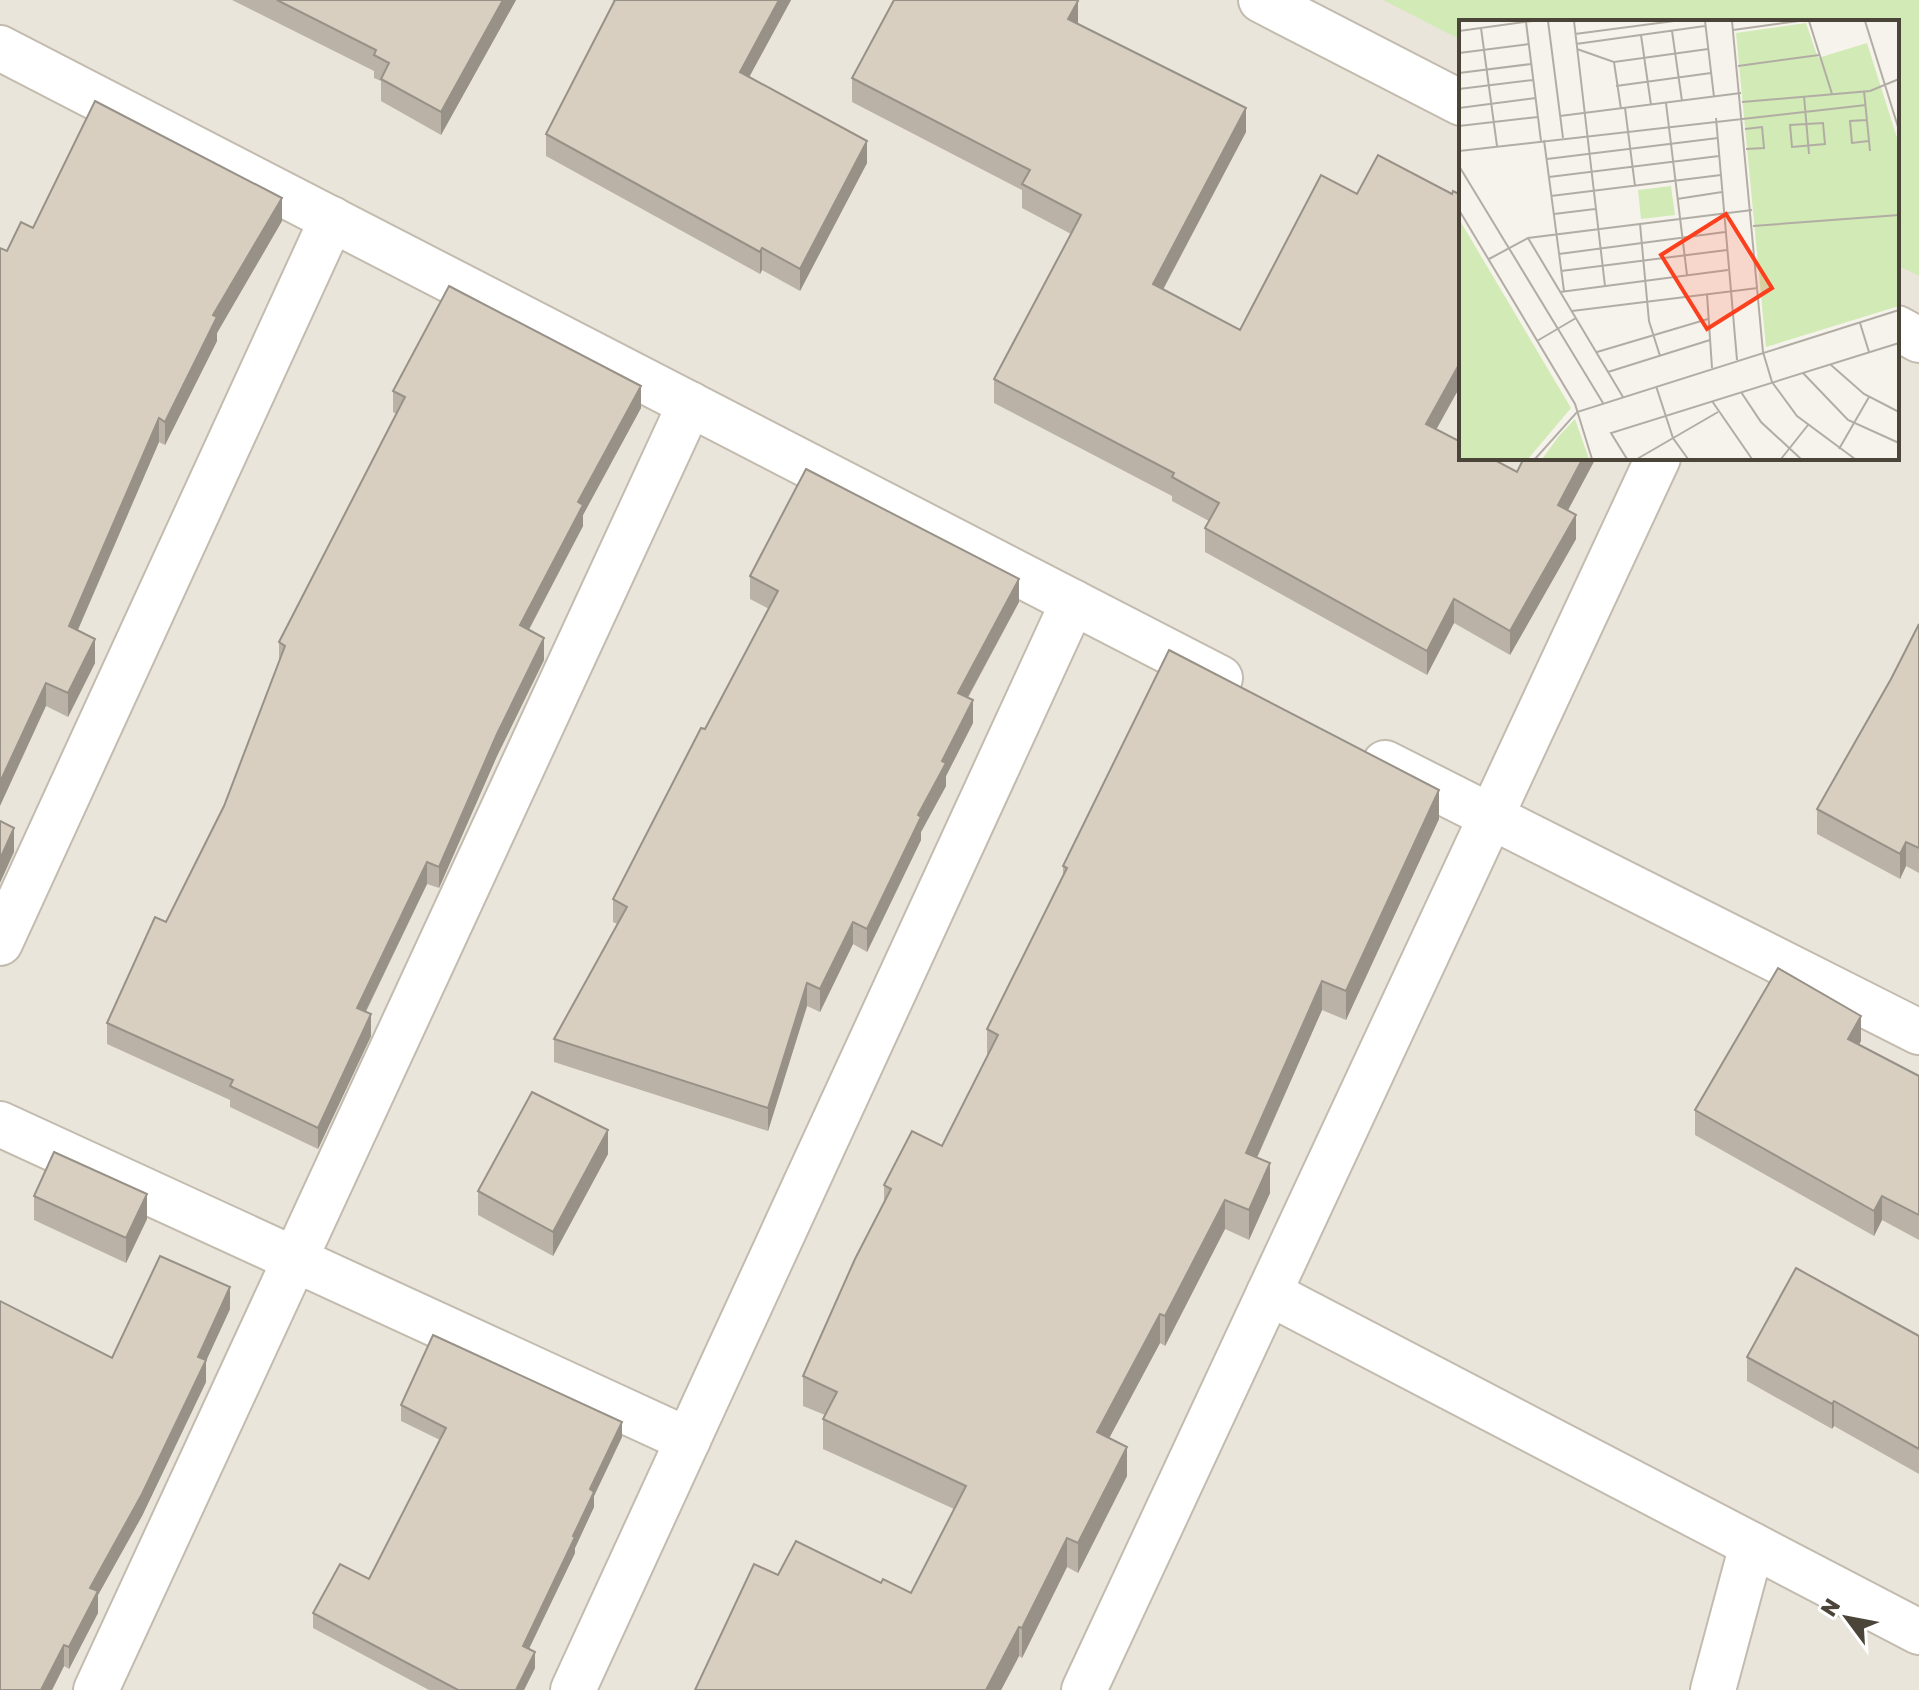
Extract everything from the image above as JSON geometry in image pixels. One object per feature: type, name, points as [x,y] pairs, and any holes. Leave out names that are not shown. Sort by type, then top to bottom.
[{"type":"street","points":[[1261,0],[1459,102]]},
{"type":"street","points":[[0,48],[1254,696]]},
{"type":"street","points":[[0,943],[332,219]]},
{"type":"street","points":[[1899,329],[1919,340]]},
{"type":"street","points":[[96,1690],[690,404]]},
{"type":"street","points":[[1084,1690],[1657,460]]},
{"type":"street","points":[[573,1690],[1073,602]]},
{"type":"street","points":[[1351,746],[1919,1032]]},
{"type":"street","points":[[0,1124],[688,1440]]},
{"type":"street","points":[[1269,1293],[1919,1632]]},
{"type":"street","points":[[1713,1690],[1752,1545]]},
{"type":"shaded area","points":[[0,0],[1919,0],[1919,1690],[0,1690]]},
{"type":"green space","points":[[1383,0],[1919,0],[1919,276],[1899,266],[1899,20],[1459,20],[1459,39]]},
{"type":"building","points":[[277,0],[503,0],[441,112],[381,79],[389,63],[374,55],[376,50]]},
{"type":"building","points":[[615,0],[779,0],[740,72],[867,141],[800,269],[762,248],[760,252],[546,134]]},
{"type":"building","points":[[894,0],[1076,0],[1068,19],[1246,108],[1153,284],[1240,330],[1321,175],[1357,194],[1378,155],[1452,194],[1453,191],[1459,194],[1459,365],[1426,424],[1459,441],[1459,460],[1495,460],[1517,472],[1523,460],[1582,460],[1558,505],[1576,515],[1510,631],[1454,599],[1427,651],[1205,528],[1219,503],[1172,477],[1174,473],[994,379],[1081,215],[1022,184],[1030,170],[852,78]]},
{"type":"building","points":[[95,101],[282,198],[213,315],[217,317],[165,422],[159,418],[69,626],[95,639],[68,693],[46,683],[0,782],[0,248],[7,251],[21,222],[33,228]]},
{"type":"building","points":[[449,286],[641,386],[578,502],[583,505],[520,625],[544,638],[497,734],[439,867],[427,862],[357,1008],[371,1014],[318,1128],[230,1086],[233,1080],[107,1023],[155,917],[166,922],[224,806],[285,646],[279,642],[405,397],[393,391]]},
{"type":"building","points":[[806,469],[1019,579],[958,693],[973,700],[942,761],[946,763],[918,815],[921,817],[867,929],[853,922],[820,989],[807,983],[768,1108],[554,1039],[627,907],[613,899],[701,728],[705,729],[778,591],[750,576]]},
{"type":"building","points":[[1919,624],[1919,848],[1906,842],[1900,854],[1817,809]]},
{"type":"building","points":[[1169,650],[1439,790],[1346,991],[1322,981],[1246,1153],[1270,1163],[1249,1210],[1225,1200],[1165,1316],[1160,1314],[1097,1432],[1127,1447],[1078,1543],[1067,1538],[1022,1628],[1019,1627],[986,1690],[695,1690],[754,1564],[778,1575],[796,1541],[881,1583],[883,1579],[911,1593],[966,1486],[823,1419],[837,1392],[803,1376],[855,1259],[891,1189],[884,1185],[912,1131],[942,1146],[998,1035],[987,1029],[1067,868],[1063,866]]},
{"type":"building","points":[[0,821],[14,828],[0,859]]},
{"type":"building","points":[[1778,968],[1861,1016],[1848,1039],[1919,1076],[1919,1215],[1882,1196],[1874,1211],[1695,1110]]},
{"type":"building","points":[[532,1092],[608,1130],[553,1232],[478,1191]]},
{"type":"building","points":[[54,1152],[147,1194],[126,1238],[34,1196]]},
{"type":"building","points":[[160,1256],[230,1287],[198,1357],[206,1360],[142,1494],[90,1588],[98,1591],[69,1647],[64,1645],[41,1690],[0,1690],[0,1301],[112,1358]]},
{"type":"building","points":[[1796,1268],[1919,1336],[1919,1449],[1747,1357]]},
{"type":"building","points":[[433,1335],[622,1422],[590,1489],[594,1492],[575,1537],[523,1646],[535,1652],[516,1690],[458,1690],[313,1613],[340,1564],[369,1579],[446,1428],[401,1405]]}]
